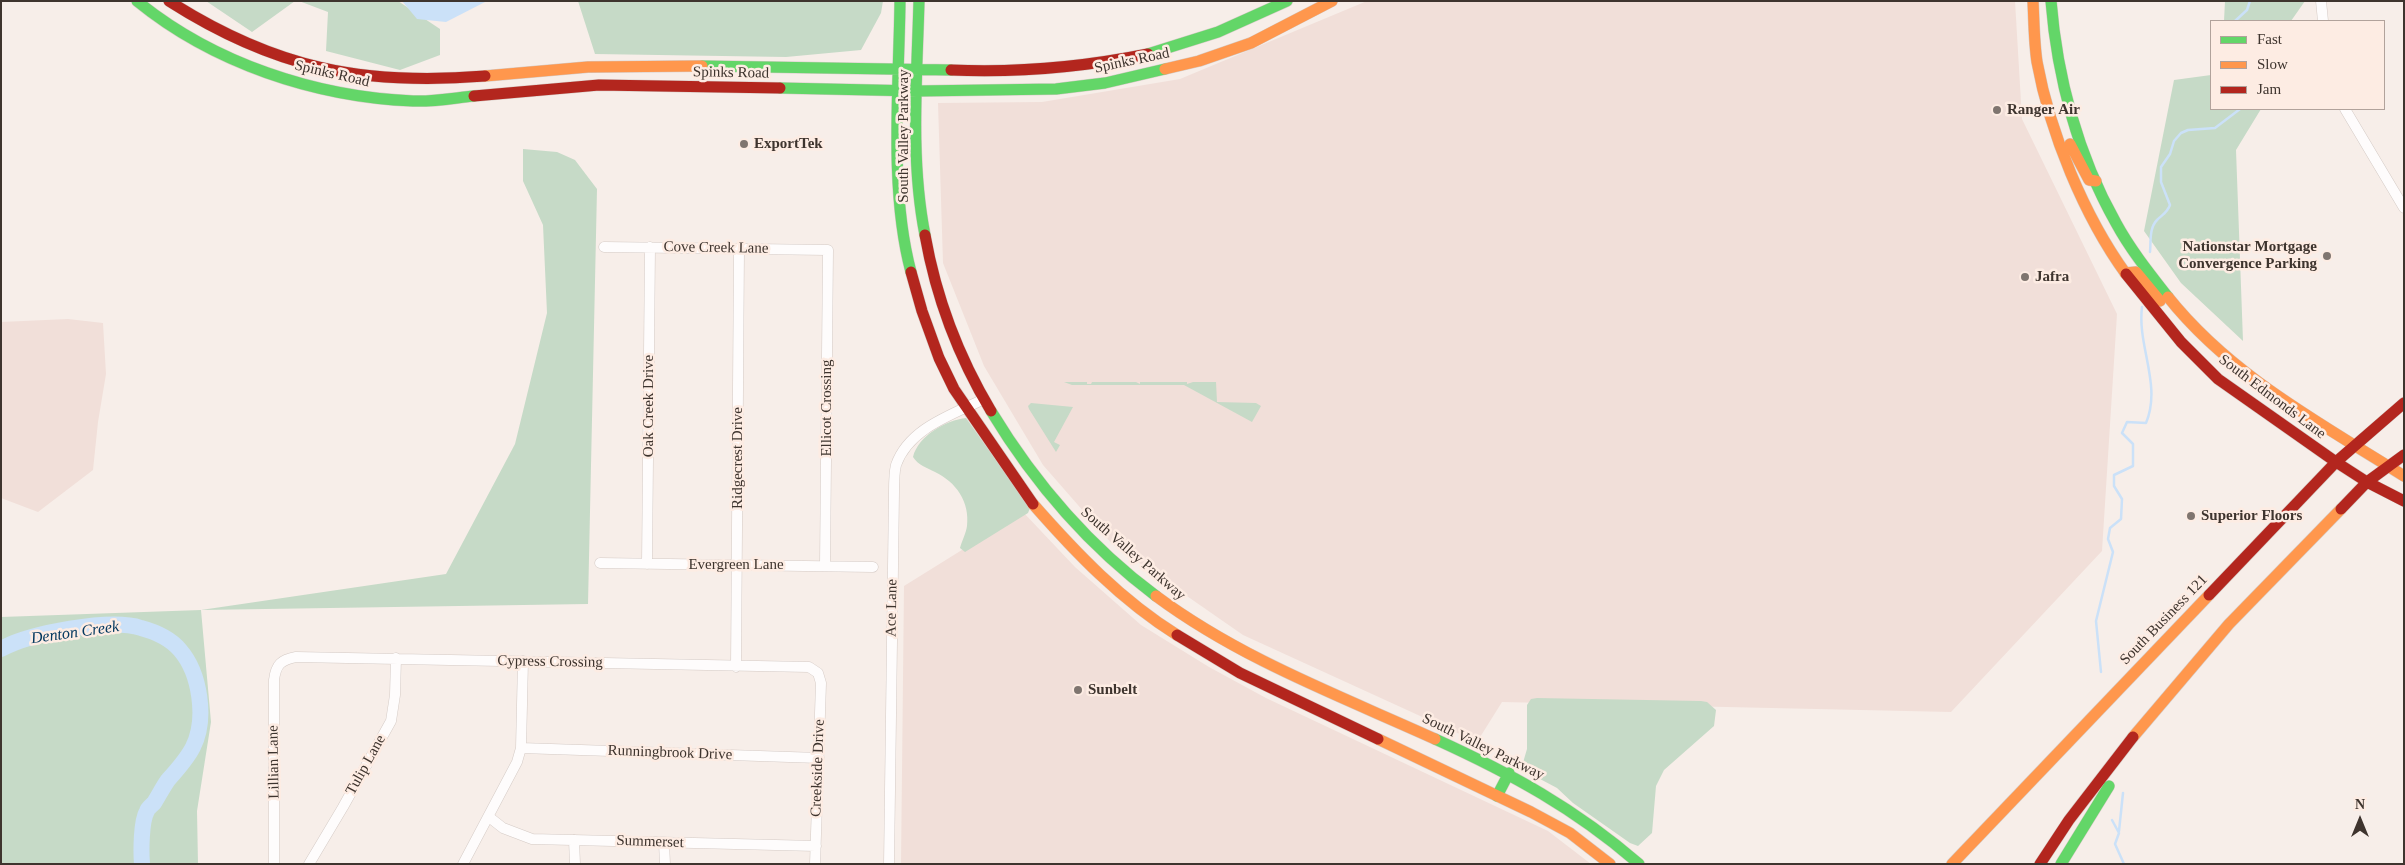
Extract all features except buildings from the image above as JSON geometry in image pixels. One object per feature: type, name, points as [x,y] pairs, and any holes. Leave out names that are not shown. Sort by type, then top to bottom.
[{"type":"main road","name":"Spinks Road","points":[[137,1],[159,19],[201,44],[257,69],[307,86],[368,98],[415,101],[599,85],[918,91],[1056,89],[1122,80],[1199,61],[1251,43],[1320,4],[1332,1]]},
{"type":"main road","name":"Spinks Road","points":[[168,1],[196,19],[236,40],[280,58],[320,69],[371,77],[425,80],[470,79],[572,67],[900,68],[1000,71],[1063,68],[1120,61],[1174,48],[1226,31],[1287,1]]},
{"type":"main road","name":"South Valley Parkway","points":[[900,1],[898,177],[901,223],[910,267],[922,311],[939,358],[954,389],[1029,499],[1066,542],[1153,620],[1240,673],[1497,796],[1570,834],[1610,864]]},
{"type":"main road","name":"South Valley Parkway","points":[[919,1],[917,182],[925,242],[941,306],[970,373],[1014,451],[1067,517],[1134,579],[1193,623],[1250,654],[1509,773],[1583,819],[1624,849],[1639,864]]},
{"type":"main road","name":"South Edmonds Lane","points":[[2033,1],[2037,61],[2074,180],[2100,234],[2125,273],[2181,342],[2218,379],[2336,462],[2367,482],[2404,501]]},
{"type":"main road","name":"South Edmonds Lane","points":[[2051,1],[2063,77],[2078,130],[2097,182],[2114,220],[2172,304],[2206,340],[2282,400],[2404,476]]},
{"type":"main road","points":[[660,66],[660,86]]},
{"type":"main road","points":[[2058,132],[2067,135],[2083,171],[2089,180],[2097,182]]},
{"type":"main road","points":[[2125,273],[2136,272],[2162,303],[2172,304]]},
{"type":"main road","name":"South Business 121","points":[[1952,864],[2336,462],[2404,403]]},
{"type":"main road","points":[[2040,864],[2069,820],[2133,737],[2229,624],[2367,482],[2404,455]]},
{"type":"main road","points":[[1123,594],[1134,579]]},
{"type":"main road","points":[[2061,864],[2115,776],[2133,737]]},
{"type":"main road","points":[[1497,796],[1509,773]]},
{"type":"street","points":[[2321,1],[2323,20]]},
{"type":"street","points":[[2346,110],[2404,208]]},
{"type":"street","name":"Cove Creek Lane","points":[[604,247],[828,250]]},
{"type":"street","name":"Oak Creek Drive","points":[[647,564],[650,247]]},
{"type":"street","name":"Ridgecrest Drive","points":[[736,667],[739,249]]},
{"type":"street","name":"Ellicot Crossing","points":[[825,566],[828,250]]},
{"type":"street","name":"Ace Lane","points":[[889,864],[894,492],[896,465],[912,439],[936,423],[984,399]]},
{"type":"street","name":"Evergreen Lane","points":[[600,563],[873,567]]},
{"type":"street","name":"Cypress Crossing","points":[[281,661],[296,657],[396,658],[736,667],[809,667],[818,673]]},
{"type":"street","name":"Tulip Lane","points":[[309,864],[391,721],[395,695],[396,658]]},
{"type":"street","name":"Lillian Lane","points":[[274,864],[273,700],[276,668],[281,661]]},
{"type":"street","points":[[463,864],[510,778],[521,748],[523,661]]},
{"type":"street","name":"Creekside Drive","points":[[815,864],[821,683],[818,673]]},
{"type":"street","name":"Runningbrook Drive","points":[[521,748],[818,758]]},
{"type":"street","name":"Summerset","points":[[489,817],[503,828],[532,839],[816,846]]},
{"type":"street","points":[[574,840],[575,864]]},
{"type":"street","points":[[664,843],[664,864]]},
{"type":"shaded area","points":[[1367,1],[2015,1],[2022,119],[2117,314],[2102,551],[1951,712],[1502,702],[1477,742],[1243,635],[1112,544],[1043,465],[984,366],[943,263],[938,103],[1042,102],[1180,79]]},
{"type":"shaded area","points":[[68,319],[103,323],[106,374],[93,470],[38,512],[1,498],[1,322]]},
{"type":"shaded area","points":[[1023,512],[1075,567],[1141,625],[1209,667],[1266,698],[1548,831],[1591,864],[901,864],[904,586]]},
{"type":"green space","points":[[206,1],[295,1],[252,32]]},
{"type":"green space","points":[[299,1],[398,1],[440,29],[440,55],[400,70],[326,51],[328,12]]},
{"type":"green space","points":[[578,1],[883,1],[881,13],[861,50],[786,57],[595,54]]},
{"type":"green space","points":[[2225,1],[2305,1],[2292,20],[2224,20]]},
{"type":"green space","points":[[2210,75],[2210,110],[2260,110],[2236,150],[2243,341],[2181,283],[2144,231],[2174,80]]},
{"type":"green space","points":[[523,149],[557,152],[575,160],[597,189],[588,604],[201,610],[446,574],[515,444],[547,313],[543,225],[523,181]]},
{"type":"green space","points":[[1064,382],[1087,382],[1087,384],[1091,384],[1092,382],[1136,382],[1140,384],[1140,382],[1187,382],[1187,384],[1193,382],[1216,382],[1217,402],[1256,403],[1261,406],[1252,422],[1184,385],[1072,385]]},
{"type":"green space","points":[[1031,403],[1073,407],[1054,442],[1060,445],[1056,452],[1029,409],[1028,406]]},
{"type":"green space","points":[[966,418],[1030,508],[1028,513],[965,552],[960,548],[966,529],[967,517],[964,501],[949,481],[920,464],[913,457],[921,442],[934,430],[958,419]]},
{"type":"green space","points":[[201,610],[211,722],[197,811],[198,864],[1,864],[1,617]]},
{"type":"green space","points":[[1531,699],[1701,701],[1707,702],[1716,710],[1714,726],[1664,770],[1656,786],[1652,833],[1638,846],[1630,843],[1573,803],[1557,788],[1525,771],[1522,766],[1527,749],[1527,705]]},
{"type":"water","points":[[402,1],[487,1],[446,22],[417,19]]},
{"type":"waterway","points":[[2236,20],[2247,10],[2250,1]]},
{"type":"waterway","points":[[2150,252],[2154,223],[2166,212],[2170,205],[2161,182],[2161,167],[2170,154],[2174,141],[2181,133],[2188,130],[2215,128],[2239,110]]},
{"type":"waterway","points":[[2101,672],[2096,621],[2113,552],[2108,539],[2110,528],[2121,519],[2122,499],[2114,486],[2114,475],[2133,466],[2133,444],[2122,433],[2127,422],[2146,423],[2150,409],[2150,380],[2141,322],[2142,307]]},
{"type":"waterway","name":"Denton Creek","points":[[1,649],[31,638],[70,629],[91,626],[127,625],[162,636],[172,642],[187,660],[197,683],[200,723],[197,736],[188,756],[168,780],[147,811],[143,829],[142,864]]},
{"type":"waterway","points":[[2119,831],[2123,793]]},
{"type":"waterway","points":[[2112,820],[2119,833],[2115,844],[2124,864]]},
{"type":"traffic: fast","points":[[137,1],[167,23],[198,42],[232,59],[267,73],[303,84],[376,98],[413,101],[474,96]]},
{"type":"traffic: fast","points":[[900,1],[897,103],[898,173],[904,240],[911,272]]},
{"type":"traffic: fast","points":[[919,1],[916,148],[917,177],[925,235]]},
{"type":"traffic: fast","points":[[1148,54],[1218,32],[1287,1]]},
{"type":"traffic: fast","points":[[2051,1],[2058,58],[2064,87],[2080,143],[2091,171],[2122,233],[2140,261],[2168,297]]},
{"type":"traffic: fast","points":[[702,66],[951,70]]},
{"type":"traffic: fast","points":[[780,88],[918,91],[1056,89],[1105,83],[1165,69]]},
{"type":"traffic: fast","points":[[991,411],[1044,488],[1108,556],[1156,596]]},
{"type":"traffic: fast","points":[[1435,739],[1490,765],[1567,809],[1639,864]]},
{"type":"traffic: fast","points":[[1497,796],[1509,773]]},
{"type":"traffic: fast","points":[[2061,864],[2109,786]]},
{"type":"traffic: slow","points":[[1165,69],[1199,61],[1251,43],[1332,1]]},
{"type":"traffic: slow","points":[[2033,1],[2037,62],[2050,117],[2083,200],[2096,226],[2126,274]]},
{"type":"traffic: slow","points":[[485,76],[588,67],[702,66]]},
{"type":"traffic: slow","points":[[2070,144],[2089,180],[2096,181]]},
{"type":"traffic: slow","points":[[2125,273],[2136,272],[2160,301]]},
{"type":"traffic: slow","points":[[2168,297],[2220,351],[2248,374],[2309,417],[2404,476]]},
{"type":"traffic: slow","points":[[1033,504],[1100,575],[1137,607],[1177,635]]},
{"type":"traffic: slow","points":[[2133,737],[2229,624],[2341,509]]},
{"type":"traffic: slow","points":[[1952,864],[2209,595]]},
{"type":"traffic: slow","points":[[1156,596],[1222,639],[1291,675],[1435,739]]},
{"type":"traffic: slow","points":[[1378,739],[1531,812],[1570,833],[1610,864]]},
{"type":"traffic: jam","points":[[169,1],[208,24],[245,42],[283,57],[320,67],[398,78],[485,76]]},
{"type":"traffic: jam","points":[[951,70],[1026,70],[1099,62],[1148,54]]},
{"type":"traffic: jam","points":[[474,96],[599,85],[780,88]]},
{"type":"traffic: jam","points":[[925,235],[935,281],[950,326],[968,369],[991,411]]},
{"type":"traffic: jam","points":[[911,272],[922,311],[939,358],[954,389],[1033,504]]},
{"type":"traffic: jam","points":[[2126,274],[2181,342],[2218,379],[2336,462],[2367,482],[2404,501]]},
{"type":"traffic: jam","points":[[2209,595],[2336,462],[2404,403]]},
{"type":"traffic: jam","points":[[2341,509],[2367,482],[2404,455]]},
{"type":"traffic: jam","points":[[1177,635],[1240,673],[1378,739]]},
{"type":"traffic: jam","points":[[2040,864],[2069,820],[2133,737]]},
{"type":"place","name":"Ranger Air","points":[[1997,110]]},
{"type":"place","name":"ExportTek","points":[[744,144]]},
{"type":"place","name":"Nationstar Mortgage Convergence Parking","points":[[2327,256]]},
{"type":"place","name":"Jafra","points":[[2025,277]]},
{"type":"place","name":"Superior Floors","points":[[2191,516]]},
{"type":"place","name":"Sunbelt","points":[[1078,690]]}]
